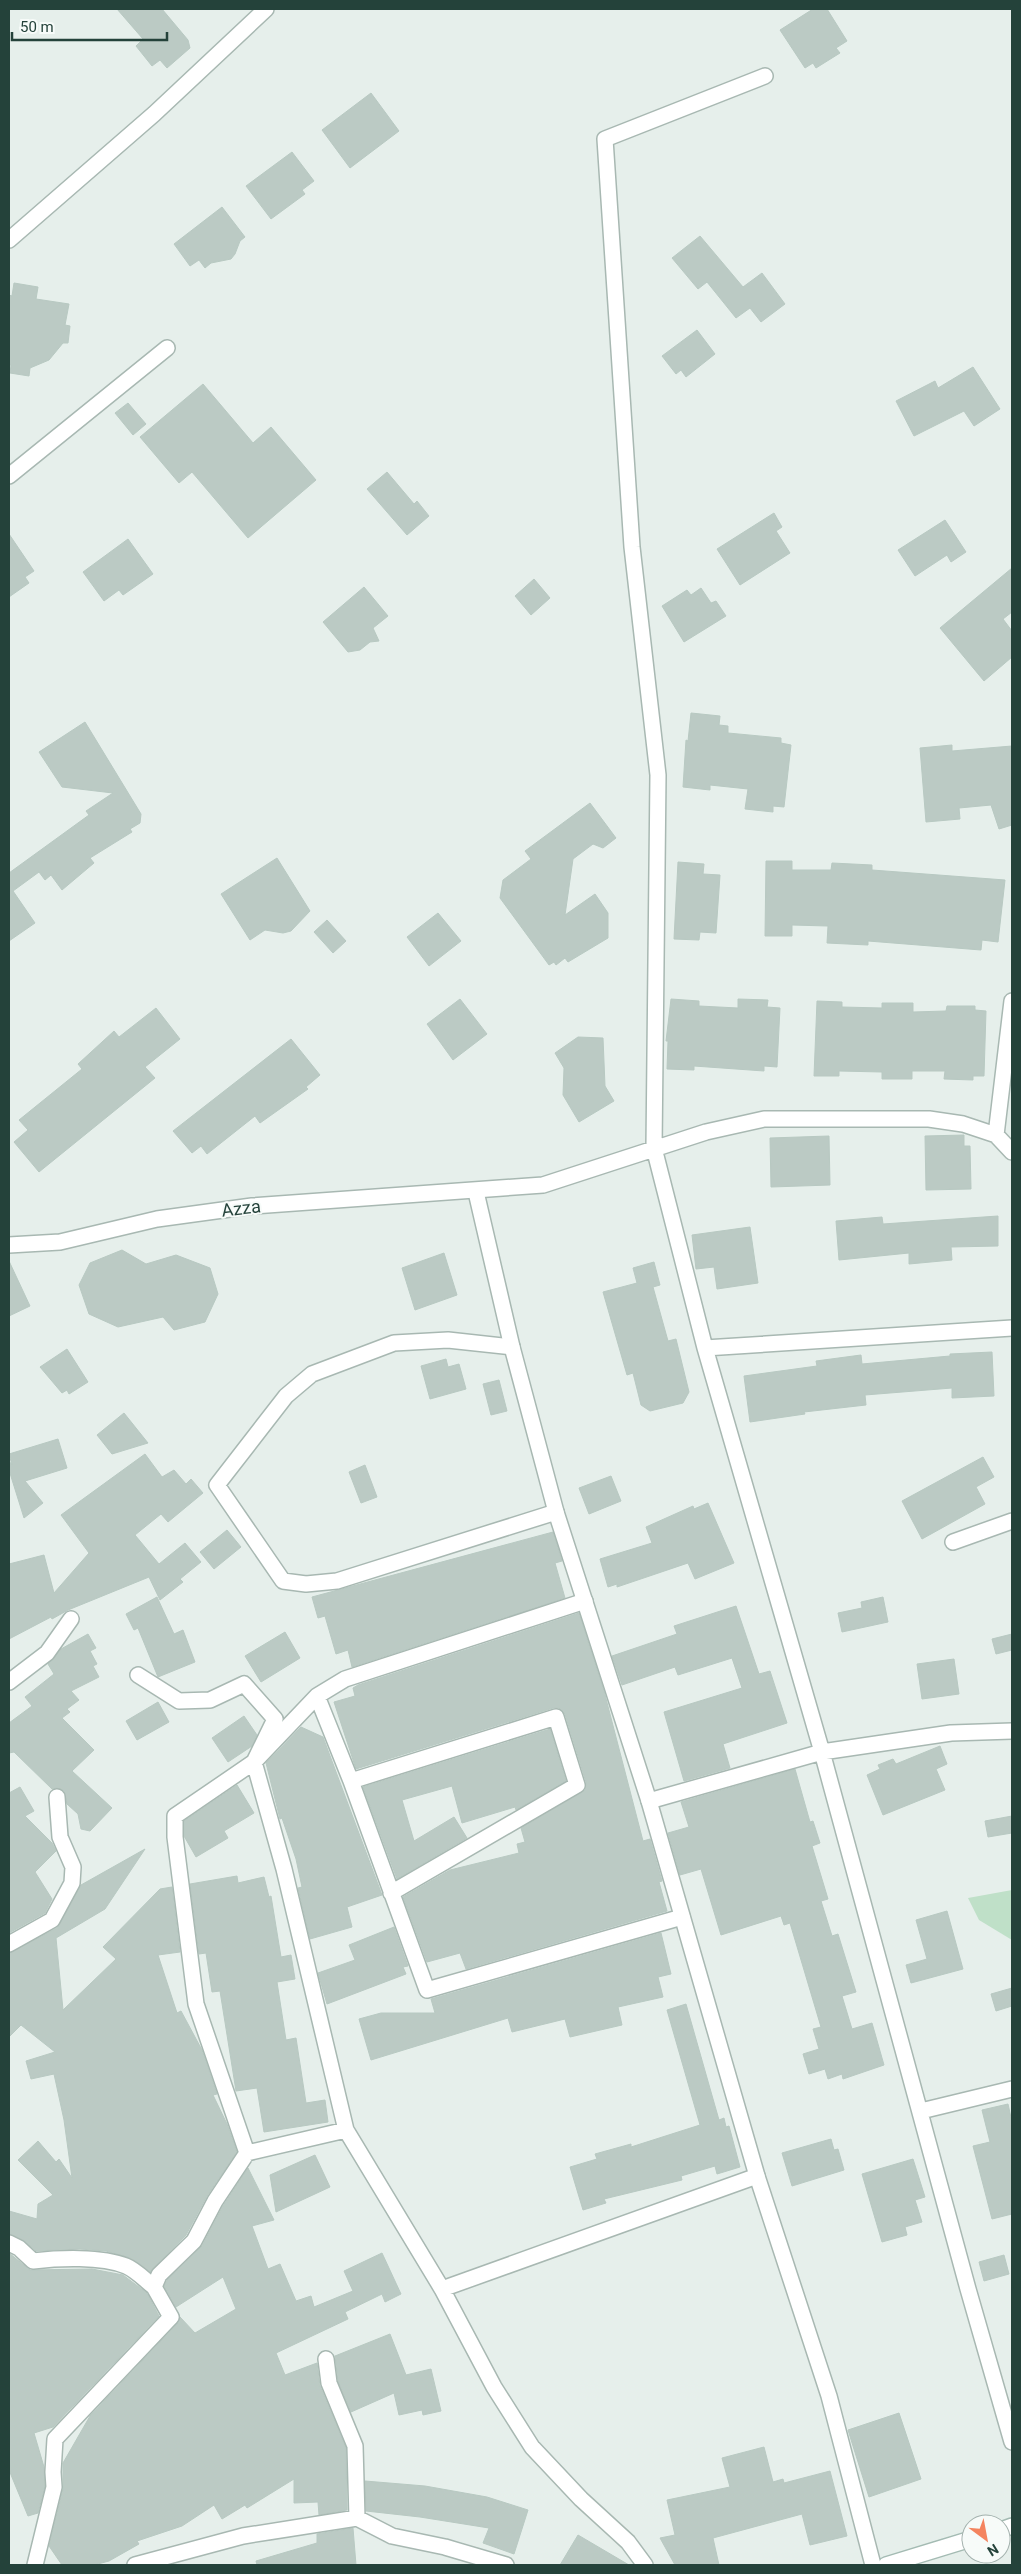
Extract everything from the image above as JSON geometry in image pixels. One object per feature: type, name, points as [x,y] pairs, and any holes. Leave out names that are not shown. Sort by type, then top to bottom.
[{"type":"street","points":[[9,240],[154,114],[266,9]]},
{"type":"street","points":[[765,76],[605,139],[632,547],[658,775],[654,1148],[705,1348],[822,1752],[968,2288],[1012,2442]]},
{"type":"street","points":[[9,476],[167,348]]},
{"type":"street","points":[[1012,1001],[996,1135],[1012,1152]]},
{"type":"street","name":"Azza","points":[[9,1245],[60,1242],[157,1219],[252,1206],[476,1192],[543,1185],[706,1132],[764,1120],[929,1119],[964,1124],[996,1135]]},
{"type":"street","points":[[476,1192],[512,1347],[556,1512],[649,1801],[757,2176],[829,2396],[873,2565]]},
{"type":"street","points":[[705,1348],[1012,1328]]},
{"type":"street","points":[[512,1347],[448,1340],[394,1343],[312,1374],[286,1396],[217,1485],[284,1581],[306,1584],[337,1580],[556,1512]]},
{"type":"street","points":[[953,1542],[1012,1521]]},
{"type":"street","points":[[247,2153],[196,2004],[175,1837],[175,1816],[254,1762],[317,1696],[345,1679],[585,1602]]},
{"type":"street","points":[[9,1682],[47,1653],[71,1619]]},
{"type":"street","points":[[138,1675],[179,1701],[210,1700],[244,1684],[275,1719],[254,1762],[284,1869],[346,2130],[442,2289],[494,2387],[532,2447],[581,2499],[628,2542],[644,2565]]},
{"type":"street","points":[[317,1696],[351,1781],[427,1990],[682,1917]]},
{"type":"street","points":[[351,1781],[556,1716],[577,1786],[391,1893]]},
{"type":"street","points":[[649,1801],[822,1752],[951,1733],[1012,1730]]},
{"type":"street","points":[[9,1944],[52,1920],[72,1883],[73,1867],[60,1837],[57,1797]]},
{"type":"street","points":[[921,2111],[1012,2089]]},
{"type":"street","points":[[154,2287],[158,2275],[194,2241],[216,2201],[247,2153],[346,2130]]},
{"type":"street","points":[[442,2289],[757,2176]]},
{"type":"street","points":[[9,2243],[19,2248],[33,2261],[53,2259],[92,2260],[126,2266],[154,2287],[171,2317],[55,2438],[52,2472],[54,2487],[35,2565]]},
{"type":"street","points":[[326,2359],[329,2383],[355,2446],[358,2518]]},
{"type":"street","points":[[135,2565],[243,2536],[358,2518],[392,2536],[445,2547],[506,2565]]},
{"type":"street","points":[[886,2565],[961,2542]]},
{"type":"green space","points":[[1012,1890],[1012,1940],[979,1920],[968,1898]]},
{"type":"building","points":[[117,9],[162,9],[188,40],[190,48],[167,68],[160,60],[152,66],[136,46],[143,39]]},
{"type":"building","points":[[813,9],[827,9],[847,41],[836,48],[840,53],[816,68],[813,63],[805,68],[780,30]]},
{"type":"building","points":[[371,93],[399,131],[350,168],[322,130]]},
{"type":"building","points":[[292,152],[314,181],[302,190],[305,194],[271,219],[246,186]]},
{"type":"building","points":[[222,207],[245,237],[240,241],[231,259],[211,263],[205,268],[199,260],[190,266],[174,244]]},
{"type":"building","points":[[700,236],[743,287],[762,273],[785,304],[761,322],[750,308],[736,318],[707,282],[698,289],[672,258]]},
{"type":"building","points":[[14,283],[38,287],[36,299],[69,304],[65,325],[70,326],[68,343],[63,343],[49,360],[30,368],[29,376],[10,373],[9,295],[12,296]]},
{"type":"building","points":[[697,330],[715,354],[686,377],[681,370],[676,374],[662,356]]},
{"type":"building","points":[[973,367],[1000,409],[974,426],[964,411],[914,436],[896,401],[935,381],[938,388]]},
{"type":"building","points":[[203,384],[253,443],[271,427],[316,480],[248,538],[192,472],[179,483],[140,437]]},
{"type":"building","points":[[128,403],[146,424],[133,435],[115,413]]},
{"type":"building","points":[[387,472],[414,504],[417,501],[429,516],[407,535],[367,489]]},
{"type":"building","points":[[774,513],[782,527],[776,531],[790,553],[740,585],[717,549]]},
{"type":"building","points":[[945,520],[966,552],[951,562],[947,555],[915,576],[898,550]]},
{"type":"building","points":[[9,534],[34,571],[25,577],[29,583],[9,597]]},
{"type":"building","points":[[128,539],[153,574],[123,595],[119,590],[104,601],[83,572]]},
{"type":"building","points":[[1012,568],[1012,612],[1003,619],[1012,631],[1012,657],[984,681],[940,628]]},
{"type":"building","points":[[534,579],[550,598],[531,615],[515,596]]},
{"type":"building","points":[[364,587],[388,616],[373,628],[379,641],[370,642],[360,650],[348,652],[323,622]]},
{"type":"building","points":[[701,588],[711,603],[716,601],[726,616],[684,642],[662,606],[687,590],[691,595]]},
{"type":"building","points":[[691,713],[720,716],[719,725],[728,726],[728,733],[781,738],[781,743],[791,745],[784,807],[773,806],[773,812],[745,809],[748,789],[710,785],[710,790],[683,787],[686,740],[688,741]]},
{"type":"building","points":[[85,722],[141,814],[140,823],[130,829],[132,832],[90,858],[94,863],[62,890],[51,875],[45,880],[39,872],[13,891],[35,923],[9,941],[9,873],[89,815],[86,811],[113,793],[62,787],[39,752]]},
{"type":"building","points":[[952,745],[952,751],[1012,746],[1012,825],[999,829],[991,805],[959,808],[960,819],[926,822],[920,748]]},
{"type":"building","points":[[590,803],[616,838],[603,848],[593,844],[573,859],[565,915],[595,894],[608,913],[608,938],[568,962],[565,958],[556,965],[554,962],[549,965],[500,898],[503,880],[531,859],[525,851]]},
{"type":"building","points":[[277,858],[310,911],[291,931],[283,933],[265,930],[250,940],[221,894]]},
{"type":"building","points":[[766,861],[792,861],[792,870],[831,870],[832,863],[872,865],[872,870],[1005,880],[998,942],[982,940],[981,950],[868,941],[868,945],[827,943],[828,926],[792,925],[792,936],[765,936]]},
{"type":"building","points":[[678,862],[704,864],[703,874],[720,875],[716,933],[700,932],[699,940],[674,939]]},
{"type":"building","points":[[438,913],[461,941],[429,966],[407,937]]},
{"type":"building","points":[[327,920],[346,941],[333,953],[314,932]]},
{"type":"building","points":[[460,999],[487,1034],[453,1060],[427,1024]]},
{"type":"building","points":[[671,999],[699,1001],[699,1006],[738,1008],[738,999],[768,1000],[767,1007],[780,1008],[777,1067],[764,1066],[764,1071],[694,1066],[694,1070],[667,1069],[668,1041],[666,1041]]},
{"type":"building","points":[[817,1001],[842,1002],[842,1007],[882,1008],[882,1003],[913,1003],[913,1012],[946,1011],[947,1006],[975,1006],[975,1010],[986,1011],[984,1076],[973,1076],[973,1080],[944,1079],[945,1071],[912,1071],[912,1079],[882,1079],[882,1072],[839,1071],[839,1076],[814,1076]]},
{"type":"building","points":[[156,1008],[180,1039],[145,1067],[155,1078],[39,1172],[14,1142],[28,1130],[19,1120],[82,1069],[78,1064],[114,1031],[119,1037]]},
{"type":"building","points":[[578,1037],[603,1038],[605,1086],[614,1101],[579,1122],[563,1095],[564,1068],[555,1053]]},
{"type":"building","points":[[291,1039],[320,1075],[306,1087],[308,1089],[260,1123],[255,1116],[207,1154],[201,1146],[192,1153],[173,1131]]},
{"type":"building","points":[[964,1135],[964,1146],[970,1146],[971,1189],[926,1190],[925,1136]]},
{"type":"building","points":[[829,1136],[830,1185],[771,1187],[770,1138]]},
{"type":"building","points":[[998,1216],[998,1246],[951,1247],[952,1260],[909,1264],[909,1253],[839,1260],[836,1221],[882,1217],[883,1224]]},
{"type":"building","points":[[750,1227],[758,1283],[717,1289],[714,1267],[696,1269],[692,1235]]},
{"type":"building","points":[[122,1250],[146,1264],[176,1255],[210,1268],[218,1294],[205,1322],[174,1330],[163,1317],[118,1327],[89,1314],[79,1285],[90,1263]]},
{"type":"building","points":[[444,1253],[457,1295],[415,1310],[402,1268]]},
{"type":"building","points":[[9,1261],[30,1306],[9,1316]]},
{"type":"building","points":[[654,1262],[660,1285],[653,1287],[668,1341],[676,1339],[689,1392],[683,1403],[650,1411],[641,1405],[633,1373],[627,1375],[603,1292],[637,1283],[633,1268]]},
{"type":"building","points":[[67,1349],[88,1382],[69,1394],[67,1390],[62,1393],[40,1367]]},
{"type":"building","points":[[992,1352],[994,1396],[952,1398],[952,1388],[865,1395],[866,1405],[804,1412],[805,1414],[750,1422],[744,1376],[817,1366],[816,1361],[861,1355],[862,1364],[950,1356],[950,1354]]},
{"type":"building","points":[[446,1359],[448,1367],[459,1364],[466,1389],[430,1399],[421,1366]]},
{"type":"building","points":[[499,1380],[507,1411],[491,1415],[483,1384]]},
{"type":"building","points":[[124,1413],[148,1443],[112,1454],[97,1435]]},
{"type":"building","points":[[58,1439],[67,1468],[25,1481],[43,1503],[24,1518],[9,1470],[9,1461],[12,1465],[9,1454]]},
{"type":"building","points":[[145,1454],[162,1477],[174,1470],[186,1484],[191,1479],[203,1493],[168,1522],[161,1514],[135,1535],[159,1564],[185,1543],[201,1562],[180,1579],[183,1582],[160,1600],[149,1577],[68,1610],[52,1619],[51,1617],[9,1639],[9,1564],[44,1555],[54,1593],[89,1553],[61,1515]]},
{"type":"building","points":[[983,1457],[994,1477],[976,1487],[985,1504],[922,1539],[902,1501]]},
{"type":"building","points":[[365,1465],[377,1497],[361,1503],[349,1472]]},
{"type":"building","points":[[611,1476],[621,1501],[589,1514],[579,1488]]},
{"type":"building","points":[[708,1503],[734,1563],[695,1579],[688,1563],[617,1587],[617,1584],[608,1587],[600,1559],[652,1543],[646,1527],[693,1506],[694,1509]]},
{"type":"building","points":[[227,1530],[241,1547],[214,1569],[200,1552]]},
{"type":"building","points":[[553,1532],[562,1561],[555,1563],[565,1598],[352,1667],[348,1650],[336,1654],[325,1616],[318,1618],[312,1597]]},
{"type":"building","points":[[157,1597],[174,1634],[183,1630],[195,1662],[158,1677],[138,1628],[134,1630],[126,1614]]},
{"type":"building","points":[[883,1597],[888,1622],[842,1632],[838,1613],[862,1608],[861,1602]]},
{"type":"building","points":[[736,1606],[759,1674],[770,1671],[787,1723],[723,1744],[730,1768],[684,1781],[664,1712],[742,1688],[732,1658],[678,1675],[675,1667],[622,1685],[612,1656],[677,1634],[674,1626]]},
{"type":"building","points":[[579,1613],[604,1691],[643,1841],[650,1839],[662,1881],[659,1882],[667,1911],[466,1969],[460,1953],[427,1962],[403,1897],[450,1870],[519,1853],[517,1844],[525,1842],[521,1828],[585,1790],[586,1782],[565,1714],[559,1708],[553,1708],[356,1769],[334,1702],[355,1696],[353,1688],[358,1685]]},
{"type":"building","points":[[285,1632],[300,1658],[261,1682],[245,1656]]},
{"type":"building","points":[[88,1634],[96,1648],[90,1651],[97,1664],[93,1666],[99,1677],[71,1691],[79,1700],[67,1709],[70,1712],[62,1718],[94,1750],[72,1771],[112,1808],[90,1831],[81,1829],[78,1814],[67,1804],[64,1791],[57,1788],[52,1789],[14,1752],[9,1753],[9,1723],[32,1706],[25,1697],[54,1674],[48,1664],[61,1649]]},
{"type":"building","points":[[1012,1634],[1012,1650],[996,1654],[992,1639]]},
{"type":"building","points":[[954,1659],[959,1694],[922,1699],[917,1664]]},
{"type":"building","points":[[158,1702],[169,1722],[137,1740],[126,1721]]},
{"type":"building","points":[[244,1716],[257,1735],[252,1746],[228,1762],[212,1738]]},
{"type":"building","points":[[301,1727],[323,1737],[382,1895],[347,1907],[352,1927],[310,1939],[298,1888],[302,1887],[296,1859],[282,1818],[280,1819],[266,1763]]},
{"type":"building","points":[[550,1729],[566,1781],[516,1810],[515,1807],[462,1823],[452,1786],[402,1800],[414,1841],[454,1817],[467,1838],[397,1879],[363,1787]]},
{"type":"building","points":[[940,1746],[947,1764],[936,1769],[945,1790],[883,1815],[867,1775],[880,1769],[878,1765],[893,1759],[896,1764]]},
{"type":"building","points":[[795,1769],[810,1822],[813,1821],[820,1843],[812,1846],[828,1899],[821,1901],[832,1936],[838,1934],[856,1992],[842,1996],[852,2029],[872,2023],[884,2065],[843,2079],[842,2074],[828,2079],[825,2069],[809,2074],[803,2054],[819,2049],[813,2029],[821,2027],[790,1923],[784,1925],[781,1916],[721,1935],[701,1869],[680,1875],[668,1833],[689,1827],[681,1802]]},
{"type":"building","points":[[237,1785],[254,1813],[224,1831],[228,1838],[196,1857],[184,1836],[184,1821]]},
{"type":"building","points":[[20,1787],[34,1811],[25,1816],[52,1843],[56,1851],[35,1872],[52,1899],[45,1913],[9,1933],[9,1793]]},
{"type":"building","points":[[1012,1816],[1012,1833],[988,1837],[985,1821]]},
{"type":"building","points":[[145,1849],[105,1909],[56,1938],[63,2010],[116,1959],[103,1947],[160,1889],[172,1887],[180,1952],[158,1955],[177,2013],[181,2011],[202,2050],[217,2094],[213,2095],[227,2124],[237,2152],[207,2196],[186,2235],[150,2272],[130,2258],[106,2251],[80,2249],[36,2251],[23,2240],[9,2234],[9,2211],[37,2219],[38,2204],[53,2195],[18,2160],[38,2141],[56,2162],[59,2159],[72,2178],[64,2120],[54,2074],[31,2079],[26,2061],[55,2052],[21,2025],[9,2037],[9,1953],[57,1928],[81,1885]]},
{"type":"building","points":[[237,1876],[238,1883],[264,1877],[269,1897],[271,1896],[281,1957],[291,1955],[295,1979],[277,1982],[286,2040],[296,2038],[306,2103],[325,2100],[328,2122],[264,2132],[257,2088],[236,2091],[220,1991],[212,1992],[206,1953],[199,1954],[190,1884]]},
{"type":"building","points":[[947,1911],[963,1969],[911,1983],[906,1965],[927,1959],[916,1920]]},
{"type":"building","points":[[394,1927],[408,1966],[403,1967],[406,1974],[327,2004],[318,1973],[355,1960],[349,1945]]},
{"type":"building","points":[[661,1933],[671,1974],[658,1977],[663,1997],[618,2007],[622,2025],[570,2037],[565,2019],[512,2032],[508,2018],[371,2060],[359,2019],[381,2013],[435,2013],[431,1999]]},
{"type":"building","points":[[1012,1988],[1012,2006],[996,2011],[991,1994]]},
{"type":"building","points":[[686,2004],[719,2120],[724,2118],[726,2127],[729,2126],[740,2167],[717,2174],[715,2166],[681,2176],[682,2180],[604,2199],[606,2203],[583,2210],[570,2167],[597,2159],[595,2154],[631,2144],[631,2147],[700,2125],[667,2010]]},
{"type":"building","points":[[1008,2104],[1012,2122],[1012,2214],[992,2219],[973,2146],[990,2142],[982,2110]]},
{"type":"building","points":[[831,2139],[834,2150],[838,2149],[844,2170],[792,2186],[782,2153]]},
{"type":"building","points":[[315,2155],[330,2187],[276,2212],[270,2175]]},
{"type":"building","points":[[913,2159],[925,2197],[915,2200],[922,2222],[905,2227],[907,2235],[882,2242],[862,2174]]},
{"type":"building","points":[[248,2168],[274,2220],[252,2226],[268,2269],[280,2264],[296,2301],[311,2296],[314,2307],[353,2291],[344,2271],[382,2253],[401,2294],[385,2302],[382,2294],[345,2312],[348,2319],[276,2353],[285,2375],[317,2363],[320,2386],[346,2448],[347,2510],[319,2515],[318,2502],[294,2503],[294,2479],[247,2508],[245,2505],[222,2519],[214,2505],[182,2526],[137,2541],[139,2544],[109,2561],[94,2565],[62,2565],[49,2546],[63,2489],[63,2463],[90,2416],[178,2323],[180,2317],[195,2333],[236,2309],[223,2277],[176,2307],[164,2286],[167,2280],[202,2246],[223,2206]]},
{"type":"building","points":[[9,2253],[30,2270],[92,2269],[123,2275],[147,2293],[159,2316],[53,2427],[34,2433],[44,2467],[45,2486],[38,2513],[28,2516],[9,2470]]},
{"type":"building","points":[[1004,2255],[1009,2274],[984,2281],[979,2262]]},
{"type":"building","points":[[390,2334],[406,2375],[431,2369],[441,2411],[423,2415],[422,2410],[399,2415],[394,2393],[351,2412],[338,2381],[335,2356]]},
{"type":"building","points":[[899,2413],[921,2479],[869,2497],[848,2430]]},
{"type":"building","points":[[764,2447],[773,2482],[783,2479],[784,2483],[830,2471],[847,2536],[810,2545],[802,2514],[713,2538],[719,2565],[675,2565],[660,2538],[675,2535],[667,2500],[730,2487],[722,2458]]},
{"type":"building","points":[[365,2481],[425,2486],[487,2497],[528,2510],[514,2554],[483,2543],[489,2528],[366,2511]]},
{"type":"building","points":[[353,2528],[356,2565],[257,2565],[256,2561],[317,2543],[317,2534]]},
{"type":"building","points":[[578,2535],[629,2565],[560,2565]]}]
